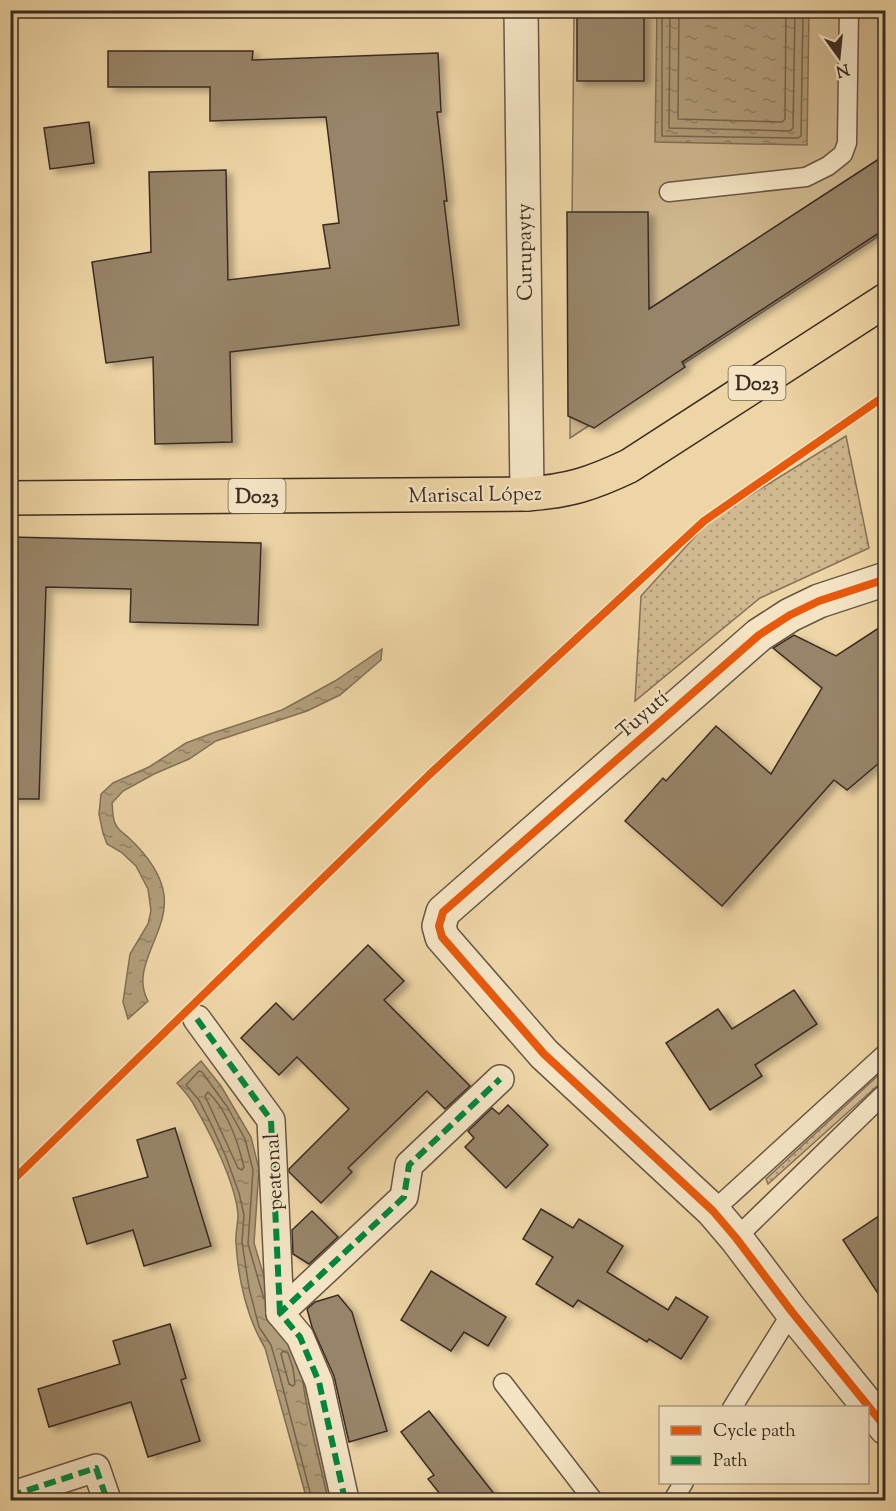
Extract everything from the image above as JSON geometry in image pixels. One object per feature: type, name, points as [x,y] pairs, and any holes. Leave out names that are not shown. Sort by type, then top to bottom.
[{"type":"main road","name":"Mariscal López","points":[[10,498],[527,494],[563,491],[597,481],[629,466],[885,300]]},
{"type":"street","name":"Curupayty","points":[[521,10],[527,494]]},
{"type":"street","name":"Tuyutí","points":[[713,1211],[544,1054],[442,937],[439,926],[443,912],[759,635],[790,615],[819,601],[885,579]]},
{"type":"street","name":"peatonal","points":[[197,1019],[271,1120],[280,1313]]},
{"type":"street","points":[[345,1500],[319,1382],[300,1337],[280,1313],[404,1197],[409,1165],[500,1079]]},
{"type":"street","points":[[713,1211],[867,1406]]},
{"type":"street","points":[[869,1408],[885,1428]]},
{"type":"street","points":[[10,1496],[96,1468],[107,1500]]},
{"type":"lane","points":[[669,192],[806,177],[828,166],[843,154],[847,142],[849,10]]},
{"type":"lane","points":[[713,1211],[885,1053]]},
{"type":"lane","points":[[736,1238],[885,1092]]},
{"type":"lane","points":[[733,1406],[792,1312]]},
{"type":"lane","points":[[503,1383],[593,1500]]},
{"type":"lane","points":[[673,1500],[683,1484]]},
{"type":"shaded area","points":[[574,11],[885,11],[885,232],[570,438]]},
{"type":"shaded area","points":[[846,436],[869,548],[760,598],[635,701],[641,596],[710,520]]},
{"type":"shaded area","points":[[885,1069],[885,1079],[768,1184],[766,1179]]},
{"type":"water","points":[[657,11],[809,11],[807,145],[655,142]]},
{"type":"water","points":[[382,649],[381,660],[340,695],[307,711],[216,741],[189,759],[123,791],[112,803],[113,817],[117,827],[141,850],[151,864],[160,878],[164,895],[161,923],[143,975],[143,988],[148,1001],[128,1019],[123,1002],[130,954],[148,924],[151,911],[148,889],[136,866],[121,852],[107,844],[99,814],[101,794],[113,783],[149,767],[186,743],[282,710],[335,681]]},
{"type":"water","points":[[201,1061],[221,1086],[251,1137],[259,1169],[254,1243],[271,1300],[299,1345],[334,1500],[307,1500],[265,1348],[244,1298],[237,1257],[238,1215],[233,1189],[207,1129],[190,1099],[177,1083]]},
{"type":"building","points":[[577,10],[644,10],[644,81],[577,81]]},
{"type":"building","points":[[108,51],[253,51],[252,60],[438,53],[441,112],[437,112],[447,201],[444,201],[459,325],[230,352],[232,442],[155,444],[153,357],[106,363],[92,262],[151,252],[149,172],[226,170],[228,280],[330,268],[323,225],[339,223],[326,117],[210,121],[210,87],[108,87]]},
{"type":"building","points":[[89,122],[94,163],[50,169],[44,128]]},
{"type":"building","points":[[885,155],[885,229],[682,362],[685,367],[594,428],[568,416],[567,212],[648,212],[649,309]]},
{"type":"building","points":[[10,537],[261,543],[258,625],[130,622],[131,589],[46,587],[39,799],[10,799]]},
{"type":"building","points":[[885,624],[885,758],[847,790],[834,780],[722,906],[625,821],[663,778],[666,781],[716,726],[771,774],[822,688],[773,648],[794,635],[836,656]]},
{"type":"building","points":[[368,945],[404,981],[384,1000],[470,1086],[445,1109],[427,1091],[348,1168],[352,1172],[321,1203],[289,1172],[289,1169],[349,1109],[297,1057],[279,1075],[241,1038],[276,1003],[293,1020]]},
{"type":"building","points":[[794,990],[817,1024],[755,1065],[762,1076],[710,1110],[666,1043],[718,1009],[732,1029]]},
{"type":"building","points":[[508,1105],[548,1145],[506,1188],[465,1147],[474,1138],[468,1131],[492,1108],[499,1114]]},
{"type":"building","points":[[175,1128],[211,1246],[144,1266],[133,1230],[87,1244],[73,1198],[148,1177],[137,1140]]},
{"type":"building","points":[[541,1209],[573,1228],[579,1219],[623,1246],[607,1272],[668,1310],[676,1297],[708,1317],[681,1359],[649,1339],[647,1342],[578,1300],[573,1307],[536,1284],[553,1257],[523,1239]]},
{"type":"building","points":[[312,1211],[338,1237],[309,1264],[293,1254],[292,1230]]},
{"type":"building","points":[[885,1212],[885,1304],[843,1240]]},
{"type":"building","points":[[431,1271],[506,1317],[488,1346],[464,1332],[451,1351],[401,1320]]},
{"type":"building","points":[[338,1295],[352,1312],[387,1431],[349,1442],[334,1376],[312,1327],[307,1309],[315,1302]]},
{"type":"building","points":[[170,1324],[186,1378],[181,1380],[200,1441],[148,1457],[131,1402],[49,1427],[38,1389],[120,1364],[113,1341]]},
{"type":"building","points":[[429,1411],[499,1500],[445,1500],[428,1479],[434,1475],[401,1432]]},
{"type":"marked path","points":[[197,1019],[271,1120],[280,1313]]},
{"type":"marked path","points":[[345,1500],[319,1382],[300,1337],[280,1313],[404,1197],[409,1165],[500,1079]]},
{"type":"marked path","points":[[10,1496],[96,1468],[107,1500]]},
{"type":"cycle path","points":[[10,1183],[430,774],[704,521],[886,395]]},
{"type":"cycle path","points":[[868,1406],[713,1211],[544,1054],[442,937],[439,926],[443,912],[759,635],[790,615],[819,601],[886,579]]},
{"type":"cycle path","points":[[869,1407],[886,1428]]}]
